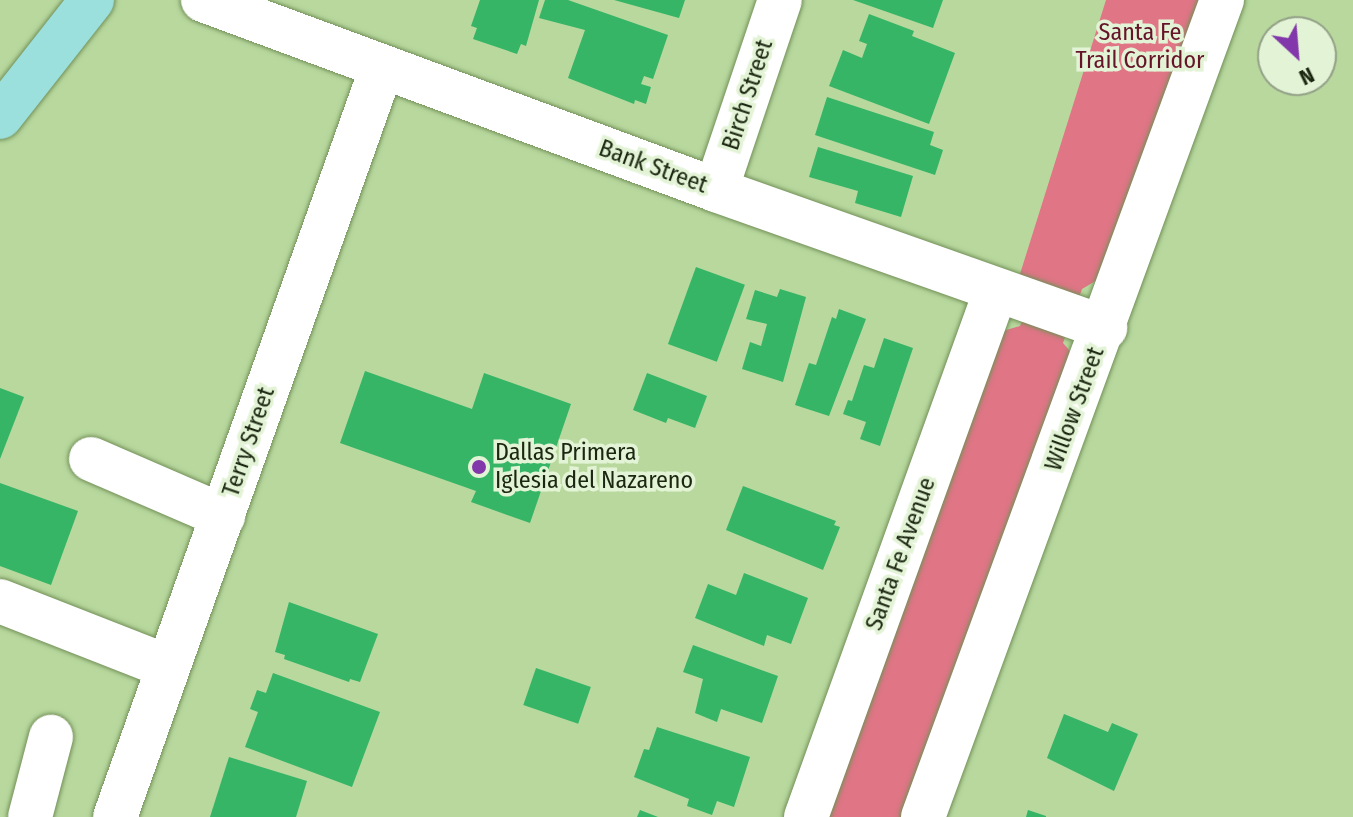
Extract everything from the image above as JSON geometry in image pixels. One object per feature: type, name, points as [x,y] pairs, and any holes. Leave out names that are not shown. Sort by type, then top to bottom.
[{"type":"main road","points":[[0,117],[92,0]]},
{"type":"street","name":"Bank Street","points":[[203,0],[716,190],[1105,328]]},
{"type":"street","name":"Birch Street","points":[[716,190],[780,0]]},
{"type":"street","name":"Willow Street","points":[[923,817],[1105,328],[1222,0]]},
{"type":"street","name":"Terry Street","points":[[115,817],[382,67]]},
{"type":"street","name":"Santa Fe Avenue","points":[[806,817],[996,290]]},
{"type":"street","points":[[91,459],[223,516]]},
{"type":"street","points":[[0,601],[168,667]]},
{"type":"street","points":[[30,817],[51,737]]},
{"type":"green space","name":"Santa Fe Trail Corridor","points":[[1106,0],[1206,0],[1104,276],[1082,289],[1063,343],[1069,350],[1071,364],[906,817],[823,817],[1003,331],[1020,326],[1036,288],[1019,280],[1020,274]]},
{"type":"building","points":[[480,0],[539,0],[526,46],[521,44],[517,54],[473,39],[477,28],[471,26]]},
{"type":"building","points":[[545,0],[568,0],[668,35],[653,79],[644,76],[641,84],[651,87],[646,104],[635,100],[634,104],[568,78],[585,30],[539,18]]},
{"type":"building","points":[[614,0],[685,0],[679,18]]},
{"type":"building","points":[[853,0],[943,0],[933,28]]},
{"type":"building","points":[[869,14],[914,31],[912,36],[955,53],[929,124],[829,86],[843,50],[862,58],[867,44],[859,41]]},
{"type":"building","points":[[827,97],[934,132],[930,145],[943,150],[935,175],[815,135]]},
{"type":"building","points":[[818,147],[913,176],[901,217],[855,203],[858,191],[809,177]]},
{"type":"building","points":[[696,267],[745,285],[717,362],[668,344]]},
{"type":"building","points":[[780,289],[806,297],[783,382],[742,369],[750,342],[761,346],[767,324],[746,319],[755,290],[777,297]]},
{"type":"building","points":[[839,309],[866,319],[829,416],[795,405],[809,363],[816,365],[832,317],[836,319]]},
{"type":"building","points":[[884,338],[913,348],[880,446],[860,439],[866,422],[843,414],[848,400],[852,401],[864,365],[874,368]]},
{"type":"building","name":"Dallas Primera Iglesia del Nazareno","points":[[365,371],[472,409],[484,373],[571,404],[530,523],[471,502],[476,491],[340,443]]},
{"type":"building","points":[[647,373],[707,396],[695,428],[668,418],[666,423],[633,410]]},
{"type":"building","points":[[0,388],[24,397],[0,459]]},
{"type":"building","points":[[0,483],[78,511],[51,585],[0,566]]},
{"type":"building","points":[[743,486],[836,521],[834,525],[840,527],[823,570],[726,530]]},
{"type":"building","points":[[744,573],[808,598],[791,644],[767,635],[764,646],[695,618],[708,584],[736,595]]},
{"type":"building","points":[[289,602],[378,634],[360,682],[350,679],[349,682],[284,659],[285,655],[275,652]]},
{"type":"building","points":[[693,645],[778,676],[762,723],[721,709],[717,722],[695,713],[703,679],[683,672]]},
{"type":"building","points":[[536,668],[591,687],[578,724],[523,705]]},
{"type":"building","points":[[273,673],[380,712],[352,787],[245,747],[258,712],[250,709],[257,690],[266,693]]},
{"type":"building","points":[[1064,714],[1108,732],[1112,723],[1138,734],[1114,791],[1047,758]]},
{"type":"building","points":[[657,727],[750,757],[734,807],[717,801],[712,815],[687,806],[689,799],[634,777],[644,749],[649,750]]},
{"type":"building","points":[[229,757],[307,781],[296,817],[210,817]]},
{"type":"building","points":[[640,810],[658,817],[637,817]]},
{"type":"building","points":[[1028,810],[1046,816],[1046,817],[1026,817]]},
{"type":"place","name":"Dallas Primera Iglesia del Nazareno","points":[[479,467]]}]
